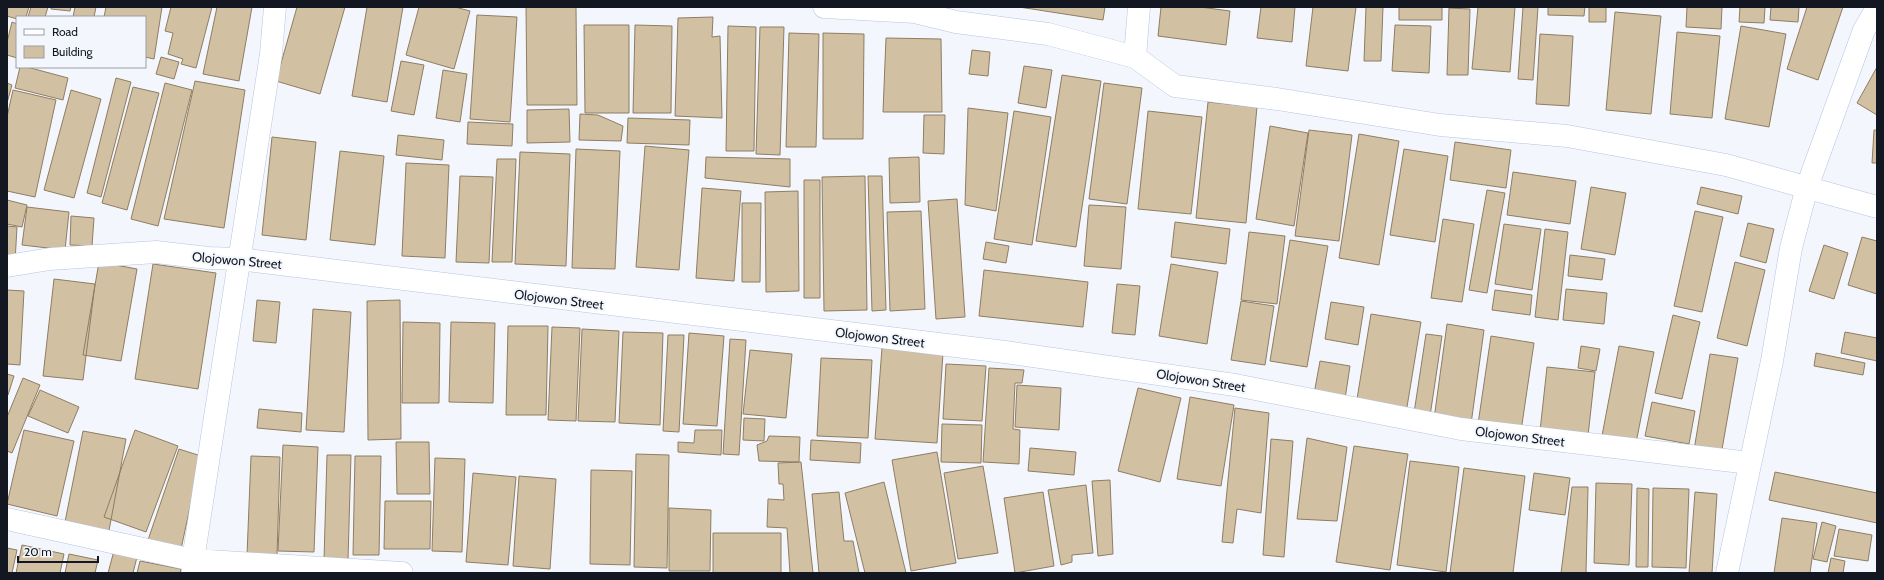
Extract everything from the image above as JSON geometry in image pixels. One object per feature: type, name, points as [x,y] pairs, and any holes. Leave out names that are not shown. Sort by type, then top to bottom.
[{"type":"street","points":[[193,566],[271,54],[275,7]]},
{"type":"street","points":[[824,7],[915,12],[956,22],[1048,34],[1135,57],[1175,86],[1277,99],[1440,125],[1567,136],[1726,164],[1877,207]]},
{"type":"street","points":[[1135,57],[1139,7]]},
{"type":"street","points":[[1727,573],[1772,361],[1791,248],[1807,187],[1864,30],[1877,8]]},
{"type":"street","name":"Olojowon Street","points":[[7,266],[50,259],[156,252],[208,258],[239,259],[1005,352],[1235,385],[1461,429],[1750,463]]},
{"type":"street","points":[[7,520],[193,566],[402,573]]},
{"type":"building","points":[[7,7],[29,7],[26,16],[16,16],[16,19],[7,16]]},
{"type":"building","points":[[31,7],[48,7],[45,16],[28,16]]},
{"type":"building","points":[[51,7],[71,7],[70,11],[51,9]]},
{"type":"building","points":[[75,7],[96,7],[94,16],[73,16]]},
{"type":"building","points":[[106,7],[162,7],[154,59],[146,57],[146,16],[104,16]]},
{"type":"building","points":[[171,7],[212,7],[196,68],[181,64],[183,59],[168,54],[173,33],[165,31]]},
{"type":"building","points":[[217,7],[252,7],[239,81],[203,74]]},
{"type":"building","points":[[297,7],[345,7],[320,94],[276,81]]},
{"type":"building","points":[[367,7],[403,7],[387,102],[352,96]]},
{"type":"building","points":[[419,7],[455,7],[470,11],[454,69],[406,55]]},
{"type":"building","points":[[526,7],[576,7],[577,105],[527,105]]},
{"type":"building","points":[[1019,7],[1105,7],[1103,20]]},
{"type":"building","points":[[1161,7],[1200,7],[1230,11],[1226,45],[1158,36]]},
{"type":"building","points":[[1261,7],[1295,7],[1292,42],[1257,38]]},
{"type":"building","points":[[1313,7],[1356,7],[1348,71],[1306,66]]},
{"type":"building","points":[[1366,7],[1383,7],[1381,61],[1364,61]]},
{"type":"building","points":[[1399,7],[1442,7],[1442,20],[1399,20]]},
{"type":"building","points":[[1478,7],[1515,7],[1510,72],[1472,69]]},
{"type":"building","points":[[1523,7],[1538,7],[1533,80],[1518,79]]},
{"type":"building","points":[[1548,7],[1585,7],[1584,16],[1548,15]]},
{"type":"building","points":[[1589,7],[1606,7],[1606,22],[1589,22]]},
{"type":"building","points":[[1687,7],[1722,7],[1721,29],[1686,27]]},
{"type":"building","points":[[1740,7],[1765,7],[1764,23],[1739,22]]},
{"type":"building","points":[[1771,7],[1799,7],[1798,22],[1770,20]]},
{"type":"building","points":[[1807,7],[1843,7],[1818,80],[1787,69]]},
{"type":"building","points":[[1449,8],[1470,9],[1468,75],[1447,75]]},
{"type":"building","points":[[1615,12],[1661,16],[1651,114],[1606,110]]},
{"type":"building","points":[[477,15],[517,17],[510,122],[470,119]]},
{"type":"building","points":[[713,17],[712,37],[720,36],[722,118],[675,116],[678,18]]},
{"type":"building","points":[[12,22],[16,24],[16,58],[7,55],[7,42]]},
{"type":"building","points":[[584,25],[629,25],[629,113],[585,113]]},
{"type":"building","points":[[635,25],[672,26],[671,113],[633,113]]},
{"type":"building","points":[[1395,25],[1431,26],[1429,73],[1392,71]]},
{"type":"building","points":[[728,26],[756,27],[754,151],[726,151]]},
{"type":"building","points":[[1741,26],[1786,34],[1769,127],[1725,119]]},
{"type":"building","points":[[760,27],[784,27],[780,155],[756,154]]},
{"type":"building","points":[[1677,32],[1720,36],[1712,118],[1670,114]]},
{"type":"building","points":[[789,33],[819,34],[816,147],[786,147]]},
{"type":"building","points":[[823,33],[864,34],[863,139],[823,139]]},
{"type":"building","points":[[1540,34],[1573,36],[1569,106],[1536,104]]},
{"type":"building","points":[[886,38],[941,39],[942,112],[883,112]]},
{"type":"building","points":[[972,50],[990,52],[988,76],[969,74]]},
{"type":"building","points":[[161,57],[179,62],[174,79],[156,74]]},
{"type":"building","points":[[401,61],[424,65],[414,115],[391,111]]},
{"type":"building","points":[[1024,66],[1052,70],[1046,108],[1018,103]]},
{"type":"building","points":[[1877,67],[1877,115],[1857,103]]},
{"type":"building","points":[[20,68],[31,68],[68,78],[63,100],[15,88]]},
{"type":"building","points":[[443,70],[467,74],[460,122],[436,118]]},
{"type":"building","points":[[1062,75],[1101,81],[1076,247],[1036,241]]},
{"type":"building","points":[[116,78],[131,82],[101,197],[87,193]]},
{"type":"building","points":[[195,81],[245,90],[224,228],[164,219]]},
{"type":"building","points":[[7,83],[12,85],[7,103]]},
{"type":"building","points":[[165,83],[192,90],[158,226],[131,219]]},
{"type":"building","points":[[1104,83],[1142,88],[1127,204],[1089,199]]},
{"type":"building","points":[[133,87],[159,93],[127,210],[102,203]]},
{"type":"building","points":[[13,90],[56,100],[35,197],[7,191],[7,117]]},
{"type":"building","points":[[71,90],[101,99],[74,198],[44,190]]},
{"type":"building","points":[[1208,102],[1257,107],[1246,223],[1196,218]]},
{"type":"building","points":[[968,108],[1008,113],[996,211],[965,205]]},
{"type":"building","points":[[569,109],[570,142],[527,143],[527,110]]},
{"type":"building","points":[[1014,111],[1051,117],[1032,245],[994,239]]},
{"type":"building","points":[[1148,111],[1202,117],[1191,214],[1138,209]]},
{"type":"building","points":[[580,114],[598,115],[623,126],[621,141],[579,140]]},
{"type":"building","points":[[924,115],[945,115],[944,154],[923,153]]},
{"type":"building","points":[[628,118],[690,120],[689,145],[627,143]]},
{"type":"building","points":[[468,122],[513,124],[512,146],[467,144]]},
{"type":"building","points":[[1270,126],[1308,133],[1294,226],[1256,219]]},
{"type":"building","points":[[1309,130],[1352,135],[1339,241],[1295,236]]},
{"type":"building","points":[[1874,130],[1877,130],[1877,163],[1872,163]]},
{"type":"building","points":[[1359,134],[1399,141],[1379,265],[1339,258]]},
{"type":"building","points":[[398,135],[444,140],[442,160],[396,155]]},
{"type":"building","points":[[272,137],[316,142],[306,240],[262,235]]},
{"type":"building","points":[[1455,142],[1511,150],[1506,188],[1450,180]]},
{"type":"building","points":[[645,146],[689,150],[679,270],[636,267]]},
{"type":"building","points":[[576,149],[620,151],[615,269],[572,268]]},
{"type":"building","points":[[1404,149],[1448,156],[1435,242],[1390,235]]},
{"type":"building","points":[[340,151],[384,156],[375,245],[330,240]]},
{"type":"building","points":[[520,152],[570,154],[566,266],[515,264]]},
{"type":"building","points":[[706,157],[790,159],[790,187],[705,178]]},
{"type":"building","points":[[919,157],[920,202],[890,203],[889,158]]},
{"type":"building","points":[[497,159],[516,159],[512,262],[492,262]]},
{"type":"building","points":[[406,163],[449,165],[445,258],[402,256]]},
{"type":"building","points":[[1513,172],[1576,181],[1570,224],[1507,215]]},
{"type":"building","points":[[460,176],[493,177],[489,263],[456,262]]},
{"type":"building","points":[[865,176],[867,310],[824,311],[822,177]]},
{"type":"building","points":[[868,176],[882,176],[886,310],[872,311]]},
{"type":"building","points":[[804,180],[820,180],[820,298],[804,298]]},
{"type":"building","points":[[1591,187],[1626,193],[1615,255],[1581,249]]},
{"type":"building","points":[[1701,187],[1742,196],[1738,214],[1697,204]]},
{"type":"building","points":[[702,188],[741,191],[734,281],[696,278]]},
{"type":"building","points":[[1487,190],[1505,193],[1487,293],[1469,290]]},
{"type":"building","points":[[798,191],[799,291],[766,292],[765,192]]},
{"type":"building","points":[[957,199],[965,317],[936,319],[928,201]]},
{"type":"building","points":[[7,200],[27,205],[22,227],[7,224]]},
{"type":"building","points":[[742,203],[761,203],[760,282],[742,282]]},
{"type":"building","points":[[1089,205],[1126,207],[1121,269],[1084,266]]},
{"type":"building","points":[[27,207],[69,212],[65,250],[22,245]]},
{"type":"building","points":[[921,211],[925,309],[890,311],[887,212]]},
{"type":"building","points":[[1695,211],[1723,217],[1702,312],[1674,306]]},
{"type":"building","points":[[71,216],[94,218],[92,246],[70,245]]},
{"type":"building","points":[[1443,219],[1474,224],[1462,302],[1431,298]]},
{"type":"building","points":[[1175,222],[1230,229],[1226,264],[1171,257]]},
{"type":"building","points":[[1748,223],[1774,229],[1766,263],[1740,256]]},
{"type":"building","points":[[1504,224],[1541,229],[1532,290],[1495,284]]},
{"type":"building","points":[[7,226],[17,227],[15,262],[7,262]]},
{"type":"building","points":[[1545,229],[1568,232],[1558,320],[1535,317]]},
{"type":"building","points":[[1249,232],[1285,236],[1277,304],[1241,300]]},
{"type":"building","points":[[1862,237],[1877,241],[1877,294],[1848,285]]},
{"type":"building","points":[[1290,240],[1328,246],[1307,367],[1270,361]]},
{"type":"building","points":[[986,242],[1009,246],[1006,263],[983,259]]},
{"type":"building","points":[[1824,245],[1848,253],[1834,299],[1809,291]]},
{"type":"building","points":[[1570,255],[1605,259],[1602,280],[1568,276]]},
{"type":"building","points":[[99,262],[137,269],[121,361],[83,355]]},
{"type":"building","points":[[1735,262],[1765,270],[1747,346],[1717,338]]},
{"type":"building","points":[[153,264],[216,273],[198,389],[135,379]]},
{"type":"building","points":[[1171,264],[1218,272],[1207,344],[1159,336]]},
{"type":"building","points":[[984,270],[1088,282],[1083,327],[979,316]]},
{"type":"building","points":[[54,279],[95,284],[83,380],[43,376]]},
{"type":"building","points":[[1117,284],[1140,286],[1135,335],[1112,333]]},
{"type":"building","points":[[1566,289],[1607,293],[1604,324],[1563,320]]},
{"type":"building","points":[[7,290],[24,291],[20,365],[7,364]]},
{"type":"building","points":[[1495,290],[1532,295],[1530,315],[1492,310]]},
{"type":"building","points":[[257,300],[280,302],[276,343],[253,341]]},
{"type":"building","points":[[400,300],[401,439],[368,440],[367,301]]},
{"type":"building","points":[[1241,301],[1274,306],[1265,365],[1231,360]]},
{"type":"building","points":[[1331,302],[1364,307],[1358,345],[1325,339]]},
{"type":"building","points":[[313,309],[351,312],[344,432],[306,430]]},
{"type":"building","points":[[1371,314],[1421,322],[1406,413],[1356,405]]},
{"type":"building","points":[[1673,315],[1700,322],[1682,399],[1655,393]]},
{"type":"building","points":[[403,322],[440,323],[439,403],[402,403]]},
{"type":"building","points":[[451,322],[495,323],[493,403],[449,402]]},
{"type":"building","points":[[1447,324],[1484,330],[1471,424],[1434,419]]},
{"type":"building","points":[[508,326],[548,326],[546,415],[506,415]]},
{"type":"building","points":[[552,327],[580,328],[576,421],[548,420]]},
{"type":"building","points":[[582,329],[619,331],[615,422],[578,421]]},
{"type":"building","points":[[623,332],[663,333],[660,425],[619,423]]},
{"type":"building","points":[[1845,332],[1877,338],[1877,361],[1841,353]]},
{"type":"building","points":[[689,333],[724,336],[717,426],[683,424]]},
{"type":"building","points":[[1426,334],[1442,336],[1430,416],[1414,413]]},
{"type":"building","points":[[668,335],[684,335],[679,432],[663,431]]},
{"type":"building","points":[[1491,336],[1534,343],[1521,431],[1478,424]]},
{"type":"building","points":[[730,339],[746,340],[739,455],[723,454]]},
{"type":"building","points":[[1581,346],[1600,349],[1596,371],[1578,368]]},
{"type":"building","points":[[1619,346],[1654,352],[1635,448],[1601,441]]},
{"type":"building","points":[[882,348],[943,353],[937,443],[875,439]]},
{"type":"building","points":[[750,350],[792,354],[786,418],[743,414]]},
{"type":"building","points":[[1816,353],[1865,363],[1863,375],[1814,366]]},
{"type":"building","points":[[1710,354],[1738,358],[1721,455],[1694,450]]},
{"type":"building","points":[[821,358],[872,360],[868,438],[817,436]]},
{"type":"building","points":[[1320,361],[1350,366],[1345,399],[1314,394]]},
{"type":"building","points":[[946,364],[986,366],[982,421],[943,419]]},
{"type":"building","points":[[1547,367],[1595,372],[1588,436],[1540,431]]},
{"type":"building","points":[[989,368],[1024,370],[1022,383],[1015,383],[1013,429],[1020,430],[1019,464],[983,462]]},
{"type":"building","points":[[7,374],[14,376],[8,395],[7,395]]},
{"type":"building","points":[[23,378],[40,385],[12,453],[7,451],[7,417]]},
{"type":"building","points":[[1017,385],[1061,388],[1059,430],[1015,427]]},
{"type":"building","points":[[1138,388],[1181,398],[1160,482],[1118,471]]},
{"type":"building","points":[[40,390],[79,407],[68,433],[28,416]]},
{"type":"building","points":[[1190,397],[1234,405],[1221,486],[1177,479]]},
{"type":"building","points":[[1652,402],[1695,411],[1689,444],[1645,436]]},
{"type":"building","points":[[1235,408],[1269,413],[1261,513],[1237,509],[1233,543],[1222,542]]},
{"type":"building","points":[[259,409],[302,413],[301,432],[257,428]]},
{"type":"building","points":[[744,418],[765,419],[764,441],[743,440]]},
{"type":"building","points":[[942,424],[982,425],[981,463],[941,462]]},
{"type":"building","points":[[24,430],[74,441],[57,516],[7,504]]},
{"type":"building","points":[[135,430],[178,446],[146,532],[104,517]]},
{"type":"building","points":[[695,430],[722,430],[721,455],[678,452],[678,442],[694,443]]},
{"type":"building","points":[[83,431],[126,439],[108,536],[64,527]]},
{"type":"building","points":[[769,436],[800,437],[799,462],[759,461],[757,445],[767,441]]},
{"type":"building","points":[[1307,438],[1347,447],[1337,521],[1297,519]]},
{"type":"building","points":[[1271,439],[1293,441],[1284,557],[1263,555]]},
{"type":"building","points":[[811,440],[861,443],[860,463],[810,460]]},
{"type":"building","points":[[396,442],[429,442],[430,494],[397,494]]},
{"type":"building","points":[[283,445],[318,447],[314,552],[278,551]]},
{"type":"building","points":[[1354,446],[1408,454],[1390,570],[1336,562]]},
{"type":"building","points":[[1030,448],[1076,452],[1074,475],[1028,471]]},
{"type":"building","points":[[179,449],[201,456],[181,549],[148,540]]},
{"type":"building","points":[[937,452],[956,563],[911,571],[892,460]]},
{"type":"building","points":[[636,454],[669,455],[667,568],[634,567]]},
{"type":"building","points":[[327,455],[351,455],[348,560],[324,560]]},
{"type":"building","points":[[251,456],[280,457],[277,556],[247,555]]},
{"type":"building","points":[[355,456],[381,456],[379,555],[353,555]]},
{"type":"building","points":[[435,458],[465,459],[462,552],[432,551]]},
{"type":"building","points":[[1410,461],[1459,467],[1446,572],[1397,565]]},
{"type":"building","points":[[801,462],[813,573],[790,573],[787,528],[767,527],[768,499],[784,500],[783,484],[779,484],[778,463]]},
{"type":"building","points":[[983,466],[998,553],[958,559],[944,473]]},
{"type":"building","points":[[1464,468],[1525,476],[1513,573],[1450,573]]},
{"type":"building","points":[[591,470],[632,471],[630,565],[590,564]]},
{"type":"building","points":[[1775,472],[1877,493],[1877,523],[1769,500]]},
{"type":"building","points":[[473,473],[516,477],[508,565],[466,562]]},
{"type":"building","points":[[1534,473],[1570,478],[1565,515],[1529,510]]},
{"type":"building","points":[[519,476],[556,479],[550,569],[513,566]]},
{"type":"building","points":[[1110,480],[1113,554],[1098,556],[1092,481]]},
{"type":"building","points":[[884,482],[906,573],[865,573],[845,493]]},
{"type":"building","points":[[1596,483],[1632,484],[1629,565],[1594,563]]},
{"type":"building","points":[[1086,485],[1093,553],[1072,555],[1072,562],[1061,565],[1048,490]]},
{"type":"building","points":[[1572,487],[1588,487],[1586,573],[1561,573]]},
{"type":"building","points":[[1637,488],[1649,489],[1648,567],[1636,567]]},
{"type":"building","points":[[1653,488],[1689,489],[1686,568],[1652,567]]},
{"type":"building","points":[[839,492],[844,541],[853,541],[859,573],[819,573],[812,494]]},
{"type":"building","points":[[1043,492],[1054,566],[1015,573],[1004,498]]},
{"type":"building","points":[[1695,492],[1717,494],[1712,573],[1689,573]]},
{"type":"building","points":[[385,501],[431,501],[430,549],[384,549]]},
{"type":"building","points":[[669,508],[711,510],[710,571],[669,571]]},
{"type":"building","points":[[1782,518],[1817,523],[1810,573],[1774,573]]},
{"type":"building","points":[[1822,522],[1836,526],[1827,562],[1813,559]]},
{"type":"building","points":[[1839,529],[1872,535],[1868,561],[1834,556]]},
{"type":"building","points":[[713,533],[781,533],[781,573],[713,573]]},
{"type":"building","points":[[22,545],[64,554],[60,573],[16,573]]},
{"type":"building","points":[[115,547],[138,553],[133,573],[108,573]]},
{"type":"building","points":[[7,548],[17,550],[12,573],[7,573]]},
{"type":"building","points":[[69,554],[98,560],[95,573],[65,573]]},
{"type":"building","points":[[1831,558],[1845,561],[1843,573],[1828,573]]},
{"type":"building","points":[[140,561],[181,569],[180,573],[137,573]]}]
